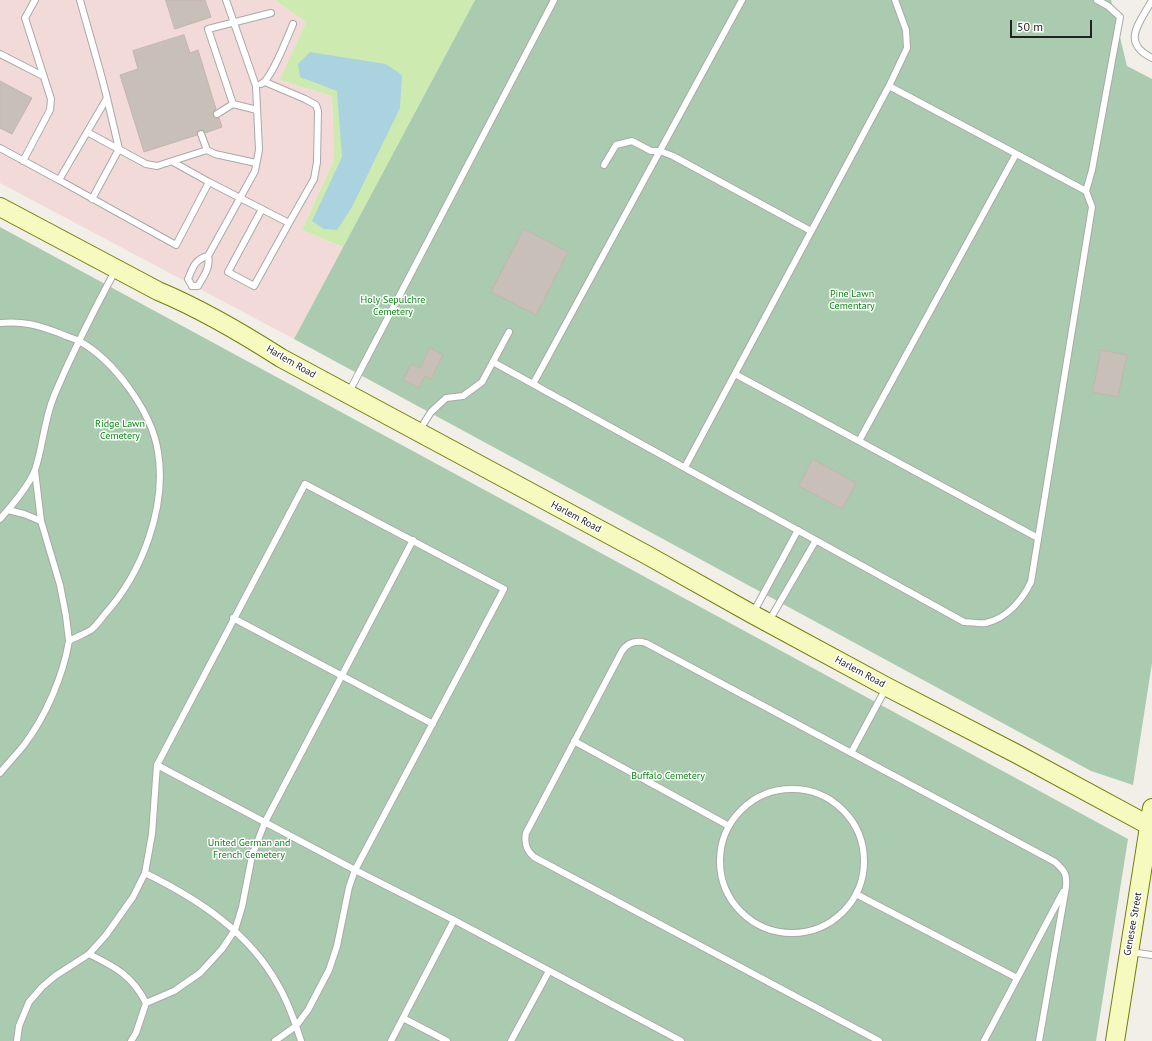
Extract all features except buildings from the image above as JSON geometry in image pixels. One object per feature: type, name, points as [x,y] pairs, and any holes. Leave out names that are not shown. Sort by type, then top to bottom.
[{"type":"main road","name":"Harlem Road","points":[[0,207],[158,292],[187,294],[281,358],[647,555],[768,623],[1151,826]]},
{"type":"main road","name":"Genesee Street","points":[[1115,1041],[1151,826],[1152,808]]},
{"type":"lane","points":[[23,161],[50,110],[51,99],[25,18],[35,0]]},
{"type":"lane","points":[[80,0],[99,64],[119,149],[92,198]]},
{"type":"lane","points":[[187,294],[188,279],[195,263],[200,258],[208,256],[255,171],[259,150],[256,86],[226,0]]},
{"type":"lane","points":[[348,394],[554,0]]},
{"type":"lane","points":[[534,384],[742,0]]},
{"type":"lane","points":[[685,467],[908,48],[906,30],[895,0]]},
{"type":"lane","points":[[493,362],[964,622],[985,623],[1003,616],[1024,595],[1031,582],[1092,207],[1086,191],[1092,170],[1120,17],[1108,6],[1097,0]]},
{"type":"lane","points":[[1152,0],[1134,34],[1134,41],[1137,48],[1152,58]]},
{"type":"lane","points":[[232,104],[208,28],[271,13]]},
{"type":"lane","points":[[256,86],[265,82],[272,71],[293,24]]},
{"type":"lane","points":[[0,54],[43,76]]},
{"type":"lane","points":[[262,209],[228,272],[254,286],[314,179],[317,162],[318,111],[316,105],[265,82]]},
{"type":"lane","points":[[889,86],[1086,191]]},
{"type":"lane","points":[[59,180],[107,98]]},
{"type":"lane","points":[[217,114],[232,104],[257,110]]},
{"type":"lane","points":[[87,132],[146,164],[157,166],[207,150]]},
{"type":"lane","points":[[201,134],[207,150],[215,154],[256,163]]},
{"type":"lane","points":[[604,165],[616,146],[632,141],[651,151],[660,151],[680,160],[811,231]]},
{"type":"lane","points":[[0,148],[176,245],[209,182]]},
{"type":"lane","points":[[859,441],[1016,154]]},
{"type":"lane","points":[[173,162],[289,223]]},
{"type":"lane","points":[[187,294],[198,286],[203,277],[210,262],[208,256]]},
{"type":"lane","points":[[0,519],[22,492],[34,471],[53,398],[78,341],[116,269]]},
{"type":"lane","points":[[0,323],[20,322],[38,326],[78,341],[97,353],[118,375],[142,406],[154,434],[160,466],[158,501],[152,527],[142,558],[130,581],[111,608],[91,629],[69,641]]},
{"type":"lane","points":[[418,432],[431,412],[446,398],[463,396],[482,382],[509,332]]},
{"type":"lane","points":[[735,374],[1038,538]]},
{"type":"lane","points":[[0,773],[25,744],[49,704],[66,661],[69,641],[60,585],[41,521],[34,471]]},
{"type":"lane","points":[[17,1041],[19,1026],[29,1002],[42,987],[55,976],[89,954],[106,935],[130,902],[145,873],[152,834],[157,765],[233,618],[305,484],[504,589],[355,870],[349,887],[337,946],[330,970],[308,1010],[296,1026],[275,1041]]},
{"type":"lane","points":[[8,510],[24,514],[41,521]]},
{"type":"lane","points":[[752,614],[798,530]]},
{"type":"lane","points":[[146,1003],[174,991],[200,973],[222,949],[235,930],[242,908],[252,856],[265,822],[413,540]]},
{"type":"lane","points":[[768,623],[816,540]]},
{"type":"lane","points":[[233,618],[433,724]]},
{"type":"lane","points":[[879,1041],[531,854],[526,846],[526,833],[622,651],[628,644],[640,641],[646,643],[1055,862],[1064,870],[1067,878],[1066,887],[1039,1041]]},
{"type":"lane","points":[[851,753],[887,687]]},
{"type":"lane","points":[[574,741],[729,826]]},
{"type":"lane","points":[[157,765],[682,1041]]},
{"type":"lane","points":[[804,789],[828,797],[854,822],[863,845],[864,870],[856,894],[833,921],[810,931],[785,933],[761,926],[747,918],[731,899],[721,876],[721,850],[729,826],[736,815],[755,799],[779,790],[804,789]]},
{"type":"lane","points":[[145,873],[172,886],[214,912],[235,930],[255,951],[278,984],[302,1041]]},
{"type":"lane","points":[[984,1041],[1066,887]]},
{"type":"lane","points":[[856,894],[1018,978]]},
{"type":"lane","points":[[390,1041],[454,920]]},
{"type":"lane","points":[[1129,951],[1152,955]]},
{"type":"lane","points":[[89,954],[124,973],[137,988],[146,1003],[138,1028],[131,1041]]},
{"type":"lane","points":[[512,1041],[549,971]]},
{"type":"lane","points":[[403,1018],[447,1041]]},
{"type":"shaded area","points":[[0,0],[275,0],[306,22],[281,80],[332,96],[334,160],[302,230],[343,247],[294,339],[0,183]]},
{"type":"green space","points":[[275,0],[475,0],[343,247],[302,230],[334,160],[332,96],[280,80],[306,22]]},
{"type":"green space","name":"Pine Lawn Cementary","points":[[475,0],[1111,0],[1127,66],[1152,79],[1152,663],[1133,785],[1091,771],[294,339]]},
{"type":"green space","points":[[0,227],[1128,839],[1096,1041],[0,1041]]},
{"type":"water","points":[[310,52],[386,64],[402,75],[400,108],[352,207],[337,230],[324,229],[312,221],[342,157],[337,91],[300,77],[298,64]]},
{"type":"park label","name":"Holy Sepulchre Cemetery","points":[[393,306]]},
{"type":"park label","name":"Ridge Lawn Cemetery","points":[[120,430]]},
{"type":"park label","name":"Buffalo Cemetery","points":[[668,776]]},
{"type":"park label","name":"United German and French Cemetery","points":[[249,848]]}]
